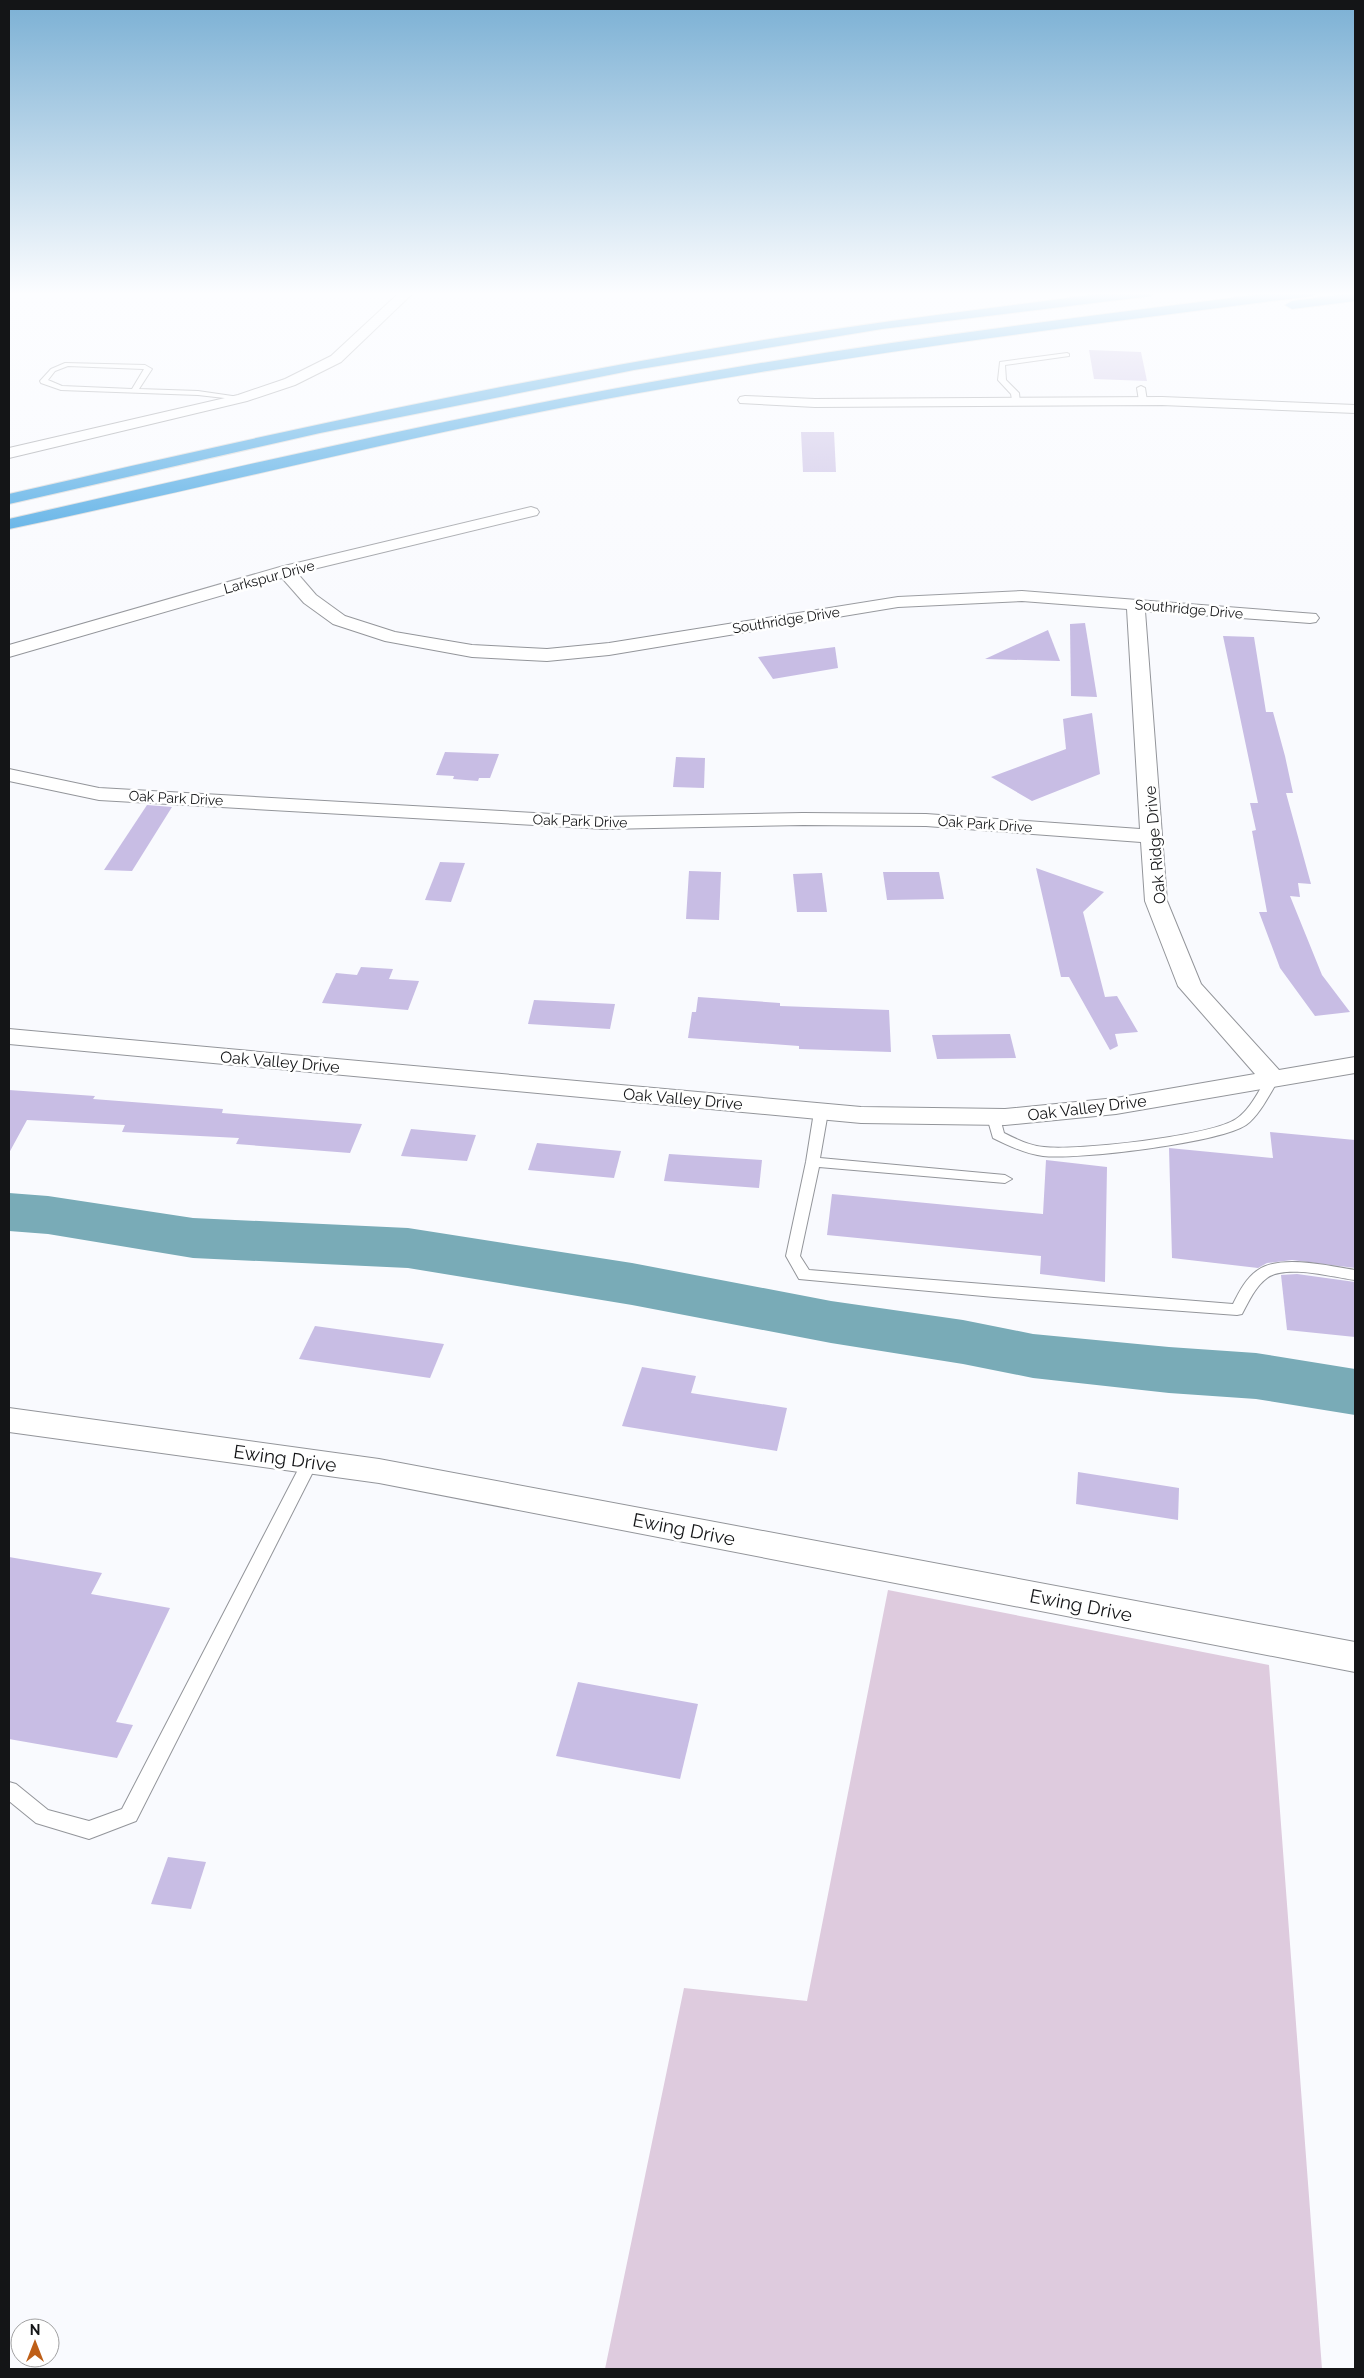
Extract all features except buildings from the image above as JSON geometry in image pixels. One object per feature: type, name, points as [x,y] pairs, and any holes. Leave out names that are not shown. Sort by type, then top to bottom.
[{"type":"highway","points":[[9,499],[183,458],[452,403]]},
{"type":"highway","points":[[9,524],[352,446],[572,403]]},
{"type":"street","points":[[9,453],[221,403]]},
{"type":"street","points":[[774,403],[1016,403]]},
{"type":"street","points":[[1263,403],[1355,409]]},
{"type":"street","name":"Larkspur Drive","points":[[9,651],[286,571],[531,512]]},
{"type":"street","name":"Southridge Drive","points":[[286,571],[310,599],[339,620],[392,638],[472,651],[547,655],[609,649],[898,602],[1022,596],[1310,618]]},
{"type":"street","name":"Oak Ridge Drive","points":[[1136,604],[1156,901],[1190,986],[1273,1079]]},
{"type":"street","name":"Oak Park Drive","points":[[9,775],[99,794],[605,823],[803,818],[916,820],[1153,836]]},
{"type":"street","name":"Oak Valley Drive","points":[[9,1037],[861,1115],[994,1117],[1116,1106],[1355,1065]]},
{"type":"street","name":"Ewing Drive","points":[[9,1420],[379,1471],[1355,1657]]},
{"type":"lane","points":[[994,1117],[998,1135],[1015,1144],[1044,1152],[1097,1150],[1218,1133],[1241,1123],[1273,1079]]},
{"type":"lane","points":[[821,1112],[813,1162],[793,1256],[804,1275],[994,1292],[1236,1310],[1249,1289],[1267,1271],[1289,1267],[1355,1275]]},
{"type":"lane","points":[[813,1162],[1005,1180]]},
{"type":"lane","points":[[9,1790],[43,1816],[89,1830],[129,1815],[310,1462]]},
{"type":"shaded area","points":[[888,1590],[1269,1665],[1322,2369],[605,2369],[684,1988],[807,2001]]},
{"type":"waterway","points":[[9,1212],[48,1215],[193,1238],[408,1248],[632,1284],[831,1322],[963,1342],[1033,1356],[1169,1370],[1256,1376],[1355,1392]]}]
